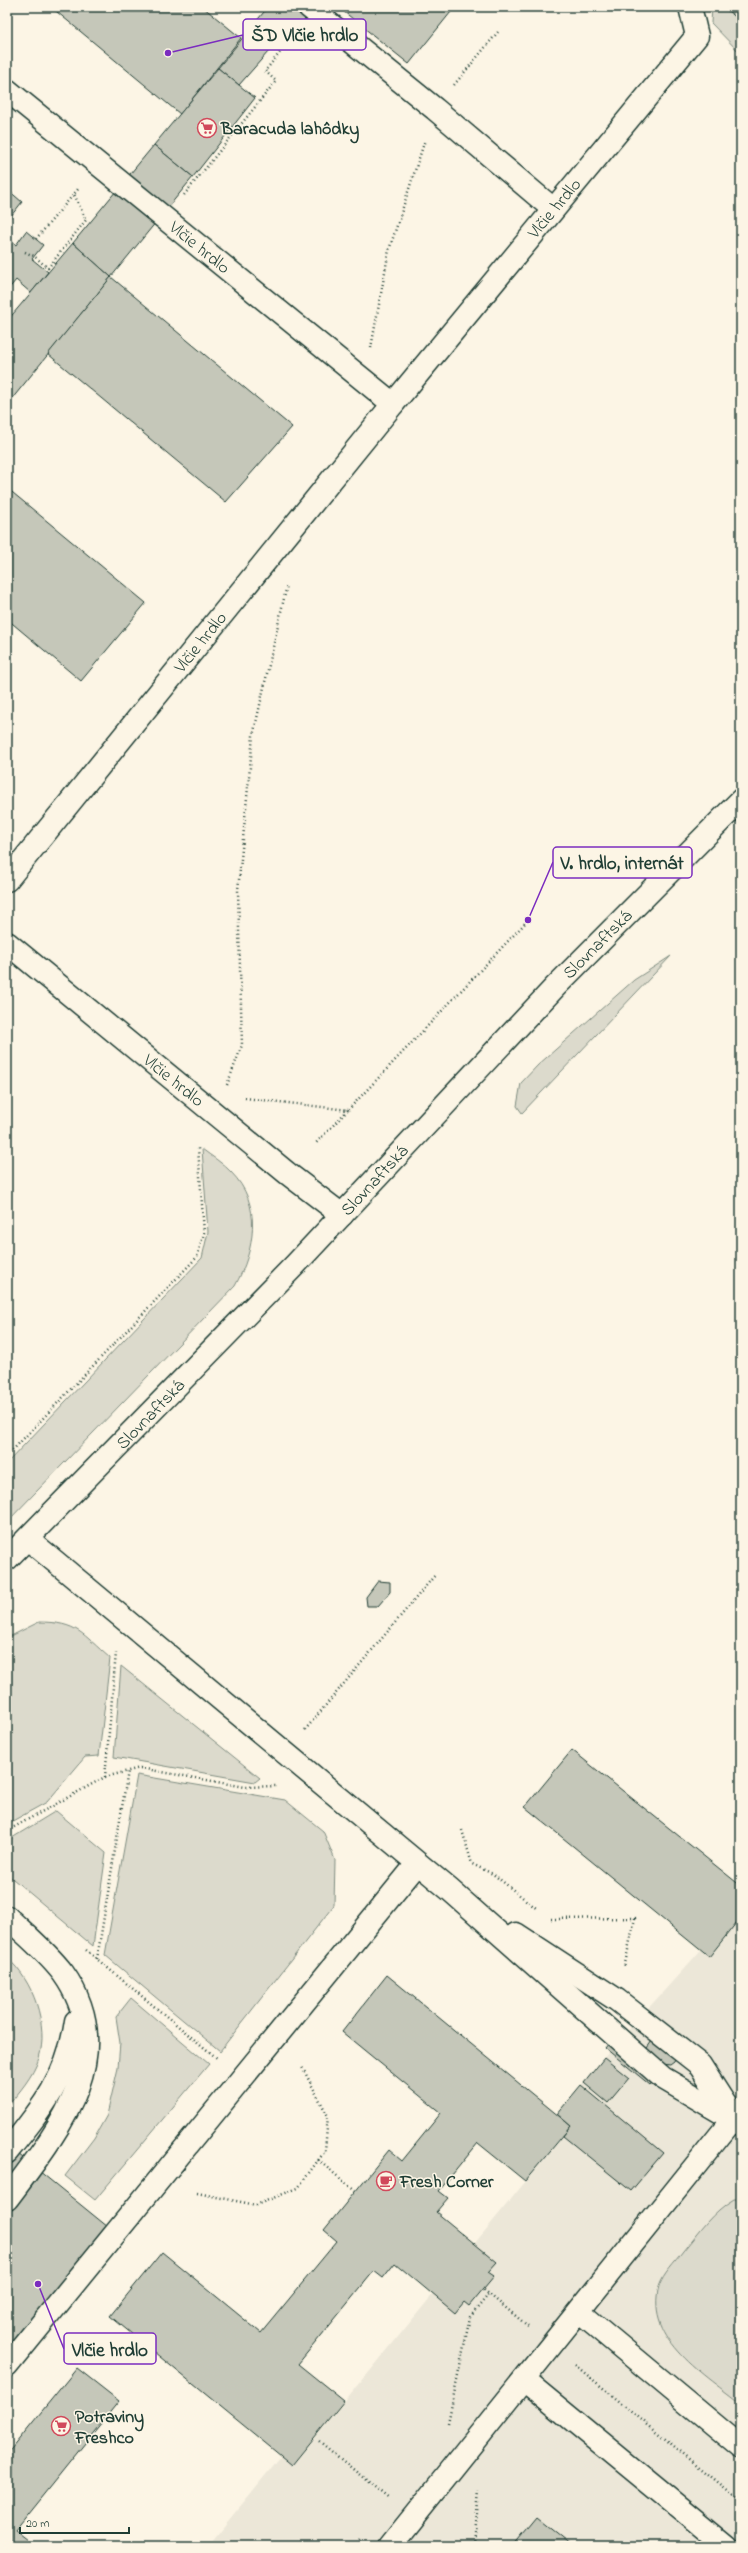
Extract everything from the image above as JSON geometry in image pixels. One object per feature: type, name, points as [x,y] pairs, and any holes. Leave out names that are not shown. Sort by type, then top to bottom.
[{"type":"street","name":"Vlčie hrdlo","points":[[7,880],[393,404],[697,36],[690,7]]},
{"type":"street","points":[[312,9],[435,109],[553,209]]},
{"type":"street","name":"Vlčie hrdlo","points":[[7,90],[393,404]]},
{"type":"street","name":"Slovnaftská","points":[[7,1559],[342,1214],[556,986],[741,800]]},
{"type":"street","name":"Vlčie hrdlo","points":[[7,943],[287,1173],[342,1214]]},
{"type":"street","points":[[28,1539],[450,1890],[664,2078],[739,2117]]},
{"type":"street","points":[[7,2366],[417,1864]]},
{"type":"street","points":[[450,1890],[617,2000],[700,2065],[739,2117]]},
{"type":"street","points":[[7,1917],[63,1974],[79,2004],[86,2050],[83,2073],[77,2093],[45,2148],[7,2199]]},
{"type":"street","points":[[7,2152],[47,2101],[60,2078],[73,2042],[79,2004]]},
{"type":"street","points":[[390,2546],[739,2117]]},
{"type":"street","points":[[579,2312],[741,2447]]},
{"type":"street","points":[[524,2380],[726,2546]]},
{"type":"path","points":[[165,219],[276,81],[265,71],[312,9]]},
{"type":"path","points":[[365,382],[389,250],[435,109],[498,32]]},
{"type":"path","points":[[36,239],[98,164]]},
{"type":"path","points":[[25,252],[34,256],[48,268],[86,220],[74,194]]},
{"type":"path","points":[[226,1089],[242,1045],[238,890],[253,736],[287,582]]},
{"type":"path","points":[[314,1144],[528,920]]},
{"type":"path","points":[[239,1098],[348,1110]]},
{"type":"path","points":[[7,1456],[197,1257],[204,1233],[198,1148]]},
{"type":"path","points":[[302,1734],[436,1574]]},
{"type":"path","points":[[105,1776],[117,1651]]},
{"type":"path","points":[[7,1831],[105,1776],[140,1768],[245,1787],[265,1788],[279,1786]]},
{"type":"path","points":[[97,1959],[128,1771]]},
{"type":"path","points":[[462,1830],[472,1864],[493,1874],[537,1909]]},
{"type":"path","points":[[549,1919],[635,1918],[617,2000]]},
{"type":"path","points":[[80,1945],[220,2060]]},
{"type":"path","points":[[197,2193],[256,2205],[298,2188],[325,2151],[328,2116],[302,2067]]},
{"type":"path","points":[[318,2160],[355,2191]]},
{"type":"path","points":[[484,2290],[741,2501]]},
{"type":"path","points":[[448,2425],[470,2317],[489,2294]]},
{"type":"path","points":[[319,2441],[391,2500],[387,2506]]},
{"type":"path","points":[[474,2546],[480,2490]]},
{"type":"path","points":[[354,2546],[364,2535]]},
{"type":"shaded area","points":[[712,7],[741,7],[741,54],[711,23]]},
{"type":"shaded area","points":[[671,956],[522,1113],[517,1106],[521,1083],[538,1065],[634,980]]},
{"type":"shaded area","points":[[202,1149],[231,1172],[241,1185],[248,1198],[252,1213],[251,1243],[242,1272],[235,1286],[7,1522],[7,1463],[202,1258],[208,1232]]},
{"type":"shaded area","points":[[39,1622],[63,1624],[79,1631],[110,1658],[99,1756],[85,1757],[47,1802],[7,1824],[7,1638]]},
{"type":"shaded area","points":[[121,1666],[260,1778],[255,1782],[114,1757]]},
{"type":"shaded area","points":[[137,1775],[285,1800],[323,1831],[335,1860],[334,1905],[220,2051],[105,1955]]},
{"type":"shaded area","points":[[56,1811],[106,1853],[93,1946],[7,1874],[7,1841]]},
{"type":"shaded area","points":[[741,1917],[741,2546],[208,2546],[281,2456],[293,2465],[571,2126],[557,2114],[614,2046],[701,1950],[709,1957]]},
{"type":"shaded area","points":[[7,1958],[24,1978],[31,1991],[40,2018],[42,2045],[39,2058],[33,2072],[7,2107]]},
{"type":"shaded area","points":[[131,1998],[209,2064],[95,2200],[65,2176],[94,2138],[107,2115],[118,2068],[120,2043],[116,2017]]},
{"type":"shaded area","points":[[734,2199],[741,2199],[741,2404],[696,2369],[669,2340],[661,2323],[657,2305],[659,2286],[666,2272],[706,2223],[726,2204]]},
{"type":"building","points":[[51,7],[203,7],[241,38],[180,114]]},
{"type":"building","points":[[268,7],[297,7],[300,9],[315,7],[296,30],[291,26],[239,85],[218,68]]},
{"type":"building","points":[[338,7],[455,7],[409,64]]},
{"type":"building","points":[[724,7],[741,7],[741,21],[724,8]]},
{"type":"building","points":[[218,68],[255,98],[193,177],[154,145]]},
{"type":"building","points":[[154,145],[193,177],[111,277],[73,243]]},
{"type":"building","points":[[7,189],[22,202],[7,221]]},
{"type":"building","points":[[26,231],[43,245],[32,259],[48,272],[31,293],[16,280],[7,291],[7,237],[16,245]]},
{"type":"building","points":[[73,243],[111,277],[7,405],[7,321]]},
{"type":"building","points":[[111,277],[292,427],[226,502],[48,354]]},
{"type":"building","points":[[7,488],[146,603],[81,681],[7,619]]},
{"type":"building","points":[[378,1581],[390,1582],[390,1592],[378,1606],[367,1606],[366,1597]]},
{"type":"building","points":[[572,1750],[741,1886],[741,1917],[709,1957],[525,1807]]},
{"type":"building","points":[[387,1975],[571,2126],[525,2181],[478,2143],[439,2191],[448,2198],[436,2212],[497,2262],[488,2272],[494,2276],[469,2306],[464,2302],[455,2313],[395,2263],[383,2278],[374,2271],[298,2364],[344,2401],[292,2465],[110,2316],[162,2252],[261,2333],[337,2241],[324,2230],[389,2150],[402,2161],[441,2113],[342,2032]]},
{"type":"building","points":[[618,2032],[663,2068],[650,2085],[605,2048]]},
{"type":"building","points":[[654,2038],[676,2057],[674,2062],[670,2065],[663,2064],[649,2052],[647,2048]]},
{"type":"building","points":[[604,2058],[629,2078],[608,2103],[584,2083]]},
{"type":"building","points":[[581,2085],[663,2153],[631,2191],[563,2136],[571,2126],[557,2114]]},
{"type":"building","points":[[7,2145],[108,2227],[7,2351]]},
{"type":"building","points":[[77,2368],[119,2401],[15,2530],[28,2540],[23,2546],[7,2546],[7,2454]]},
{"type":"building","points":[[536,2517],[572,2546],[512,2546]]},
{"type":"place","name":"ŠD Vlčie hrdlo","points":[[168,53]]},
{"type":"place","name":"Baracuda lahôdky","points":[[207,128]]},
{"type":"place","name":"V. hrdlo, internát","points":[[528,920]]},
{"type":"place","name":"Fresh Corner","points":[[386,2181]]},
{"type":"place","name":"Vlčie hrdlo","points":[[38,2284]]},
{"type":"place","name":"Potraviny Freshco","points":[[61,2426]]}]
